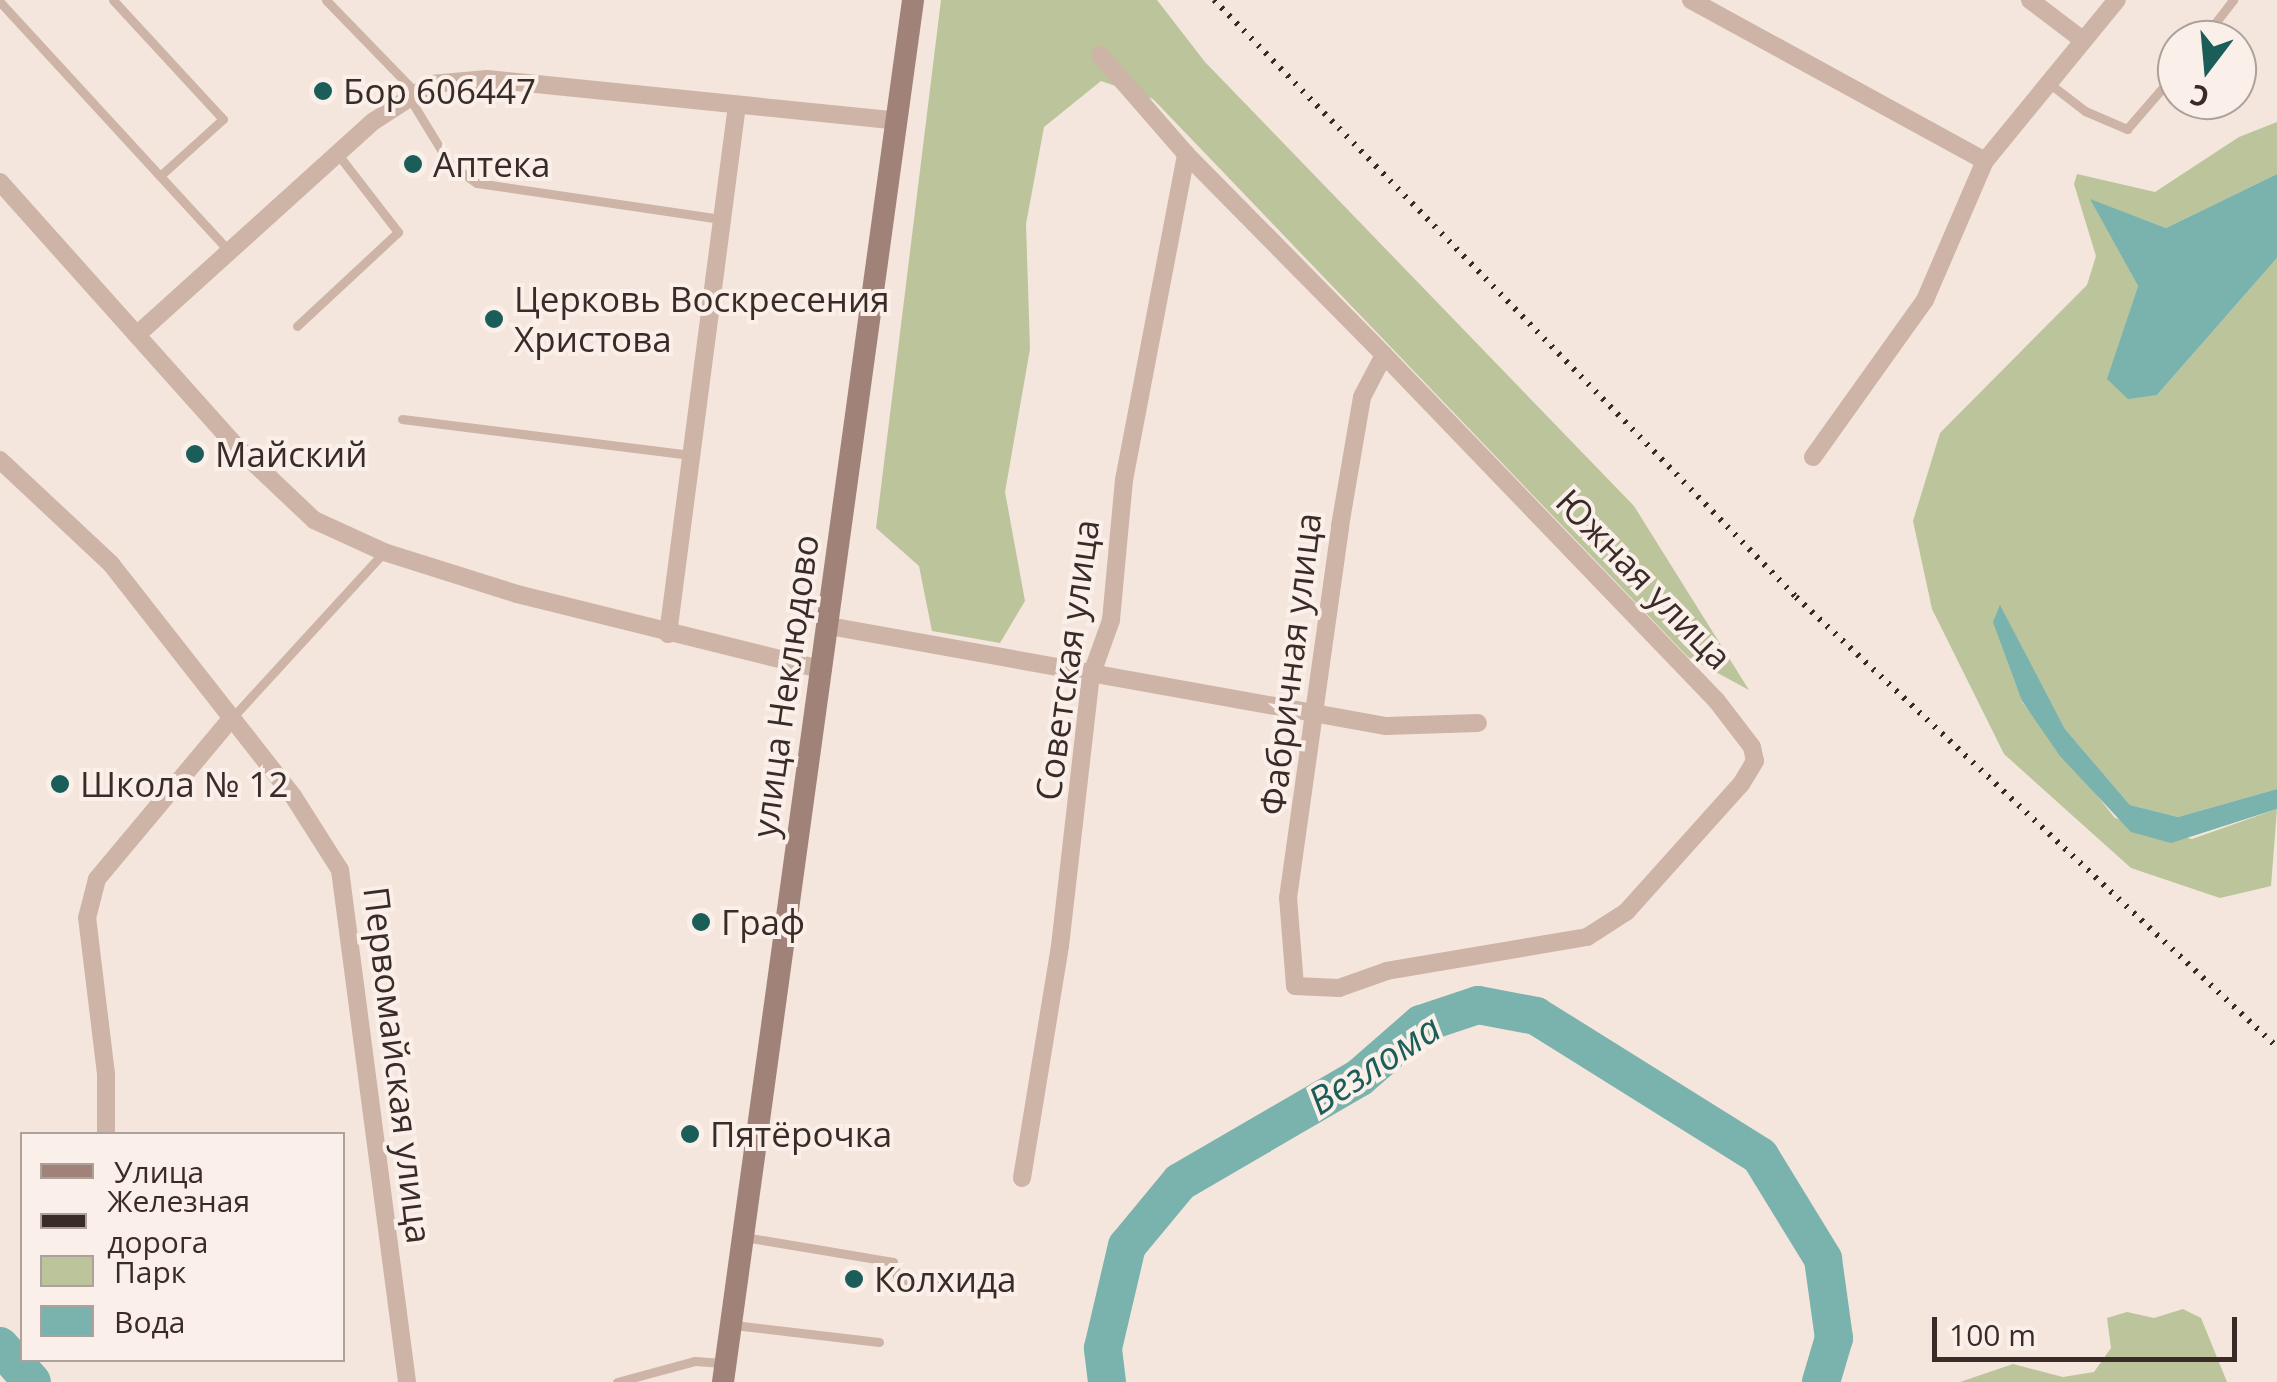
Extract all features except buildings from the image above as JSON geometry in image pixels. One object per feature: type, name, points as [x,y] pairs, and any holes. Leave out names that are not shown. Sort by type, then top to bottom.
[{"type":"main road","name":"улица Неклюдово","points":[[724,1372],[914,0]]},
{"type":"street","points":[[1690,0],[1984,161]]},
{"type":"street","points":[[2030,0],[2080,38]]},
{"type":"street","points":[[1813,457],[1925,300],[1984,161],[2050,84],[2080,38],[2117,0]]},
{"type":"street","name":"Южная улица","points":[[1100,55],[1186,154],[1716,700],[1748,736],[1754,761],[1642,895],[1587,937],[1387,971],[1338,988],[1295,986]]},
{"type":"street","points":[[139,333],[337,153],[412,94],[449,80],[487,80],[898,122]]},
{"type":"street","points":[[668,634],[737,105]]},
{"type":"street","name":"Советская улица","points":[[1022,1178],[1060,946],[1091,676],[1111,620],[1124,480],[1186,154]]},
{"type":"street","points":[[0,182],[236,446],[314,520],[384,552],[668,634],[823,670]]},
{"type":"street","name":"Фабричная улица","points":[[1295,986],[1288,898],[1362,396],[1384,356]]},
{"type":"street","name":"Первомайская улица","points":[[0,460],[111,564],[293,796],[344,882],[407,1382]]},
{"type":"street","points":[[829,626],[1091,676],[1423,729],[1478,722]]},
{"type":"street","points":[[106,1132],[106,1074],[87,918],[98,879],[230,720]]},
{"type":"lane","points":[[113,0],[223,119],[160,176]]},
{"type":"lane","points":[[326,0],[412,94],[450,163],[476,183],[722,220]]},
{"type":"lane","points":[[2218,20],[2233,0]]},
{"type":"lane","points":[[0,2],[227,249]]},
{"type":"lane","points":[[2050,84],[2085,111],[2127,129],[2157,94]]},
{"type":"lane","points":[[296,326],[398,232],[337,153]]},
{"type":"lane","points":[[402,418],[692,455]]},
{"type":"lane","points":[[230,720],[384,552]]},
{"type":"lane","points":[[744,1237],[893,1262],[898,1279],[944,1286]]},
{"type":"lane","points":[[732,1324],[879,1342]]},
{"type":"lane","points":[[617,1382],[695,1361],[724,1372]]},
{"type":"green space","points":[[941,0],[1157,0],[1205,62],[1634,506],[1749,690],[1688,657],[1153,99],[1101,81],[1044,127],[1026,224],[1030,349],[1005,492],[1025,601],[1000,643],[932,631],[919,566],[876,528]]},
{"type":"green space","points":[[2277,122],[2277,174],[2166,228],[2091,200],[2138,286],[2108,378],[2157,395],[2277,258],[2277,789],[2178,817],[2130,805],[2065,729],[2000,606],[2022,702],[2115,818],[2192,839],[2277,809],[2271,886],[2220,898],[2131,868],[2004,754],[1932,609],[1913,521],[1940,433],[2087,285],[2096,256],[2074,184],[2077,174],[2155,192],[2239,137]]},
{"type":"green space","points":[[2183,1309],[2201,1318],[2227,1382],[1960,1382],[2013,1364],[2063,1377],[2094,1372],[2111,1348],[2107,1318],[2127,1312],[2154,1318]]},
{"type":"water","points":[[2277,174],[2277,258],[2157,395],[2128,399],[2107,379],[2138,286],[2090,199],[2166,228]]},
{"type":"water","points":[[2000,605],[2065,729],[2130,805],[2178,817],[2277,789],[2277,809],[2171,843],[2131,832],[2060,756],[2022,701],[1993,622]]},
{"type":"waterway","name":"Везлома","points":[[1107,1382],[1103,1348],[1127,1246],[1180,1182],[1359,1078],[1421,1024],[1478,1005],[1536,1016],[1760,1156],[1823,1259],[1834,1338],[1821,1382]]},
{"type":"waterway","name":"Везлома","points":[[0,1346],[32,1382]]},
{"type":"railway","points":[[1214,0],[1796,597],[2277,1047]]},
{"type":"place","name":"Бор 606447","points":[[323,91]]},
{"type":"place","name":"Аптека","points":[[413,164]]},
{"type":"place","name":"Церковь Воскресения Христова","points":[[494,319]]},
{"type":"place","name":"Майский","points":[[195,454]]},
{"type":"place","name":"Школа № 12","points":[[60,784]]},
{"type":"place","name":"Граф","points":[[701,922]]},
{"type":"place","name":"Пятёрочка","points":[[690,1134]]},
{"type":"place","name":"Колхида","points":[[854,1279]]}]
